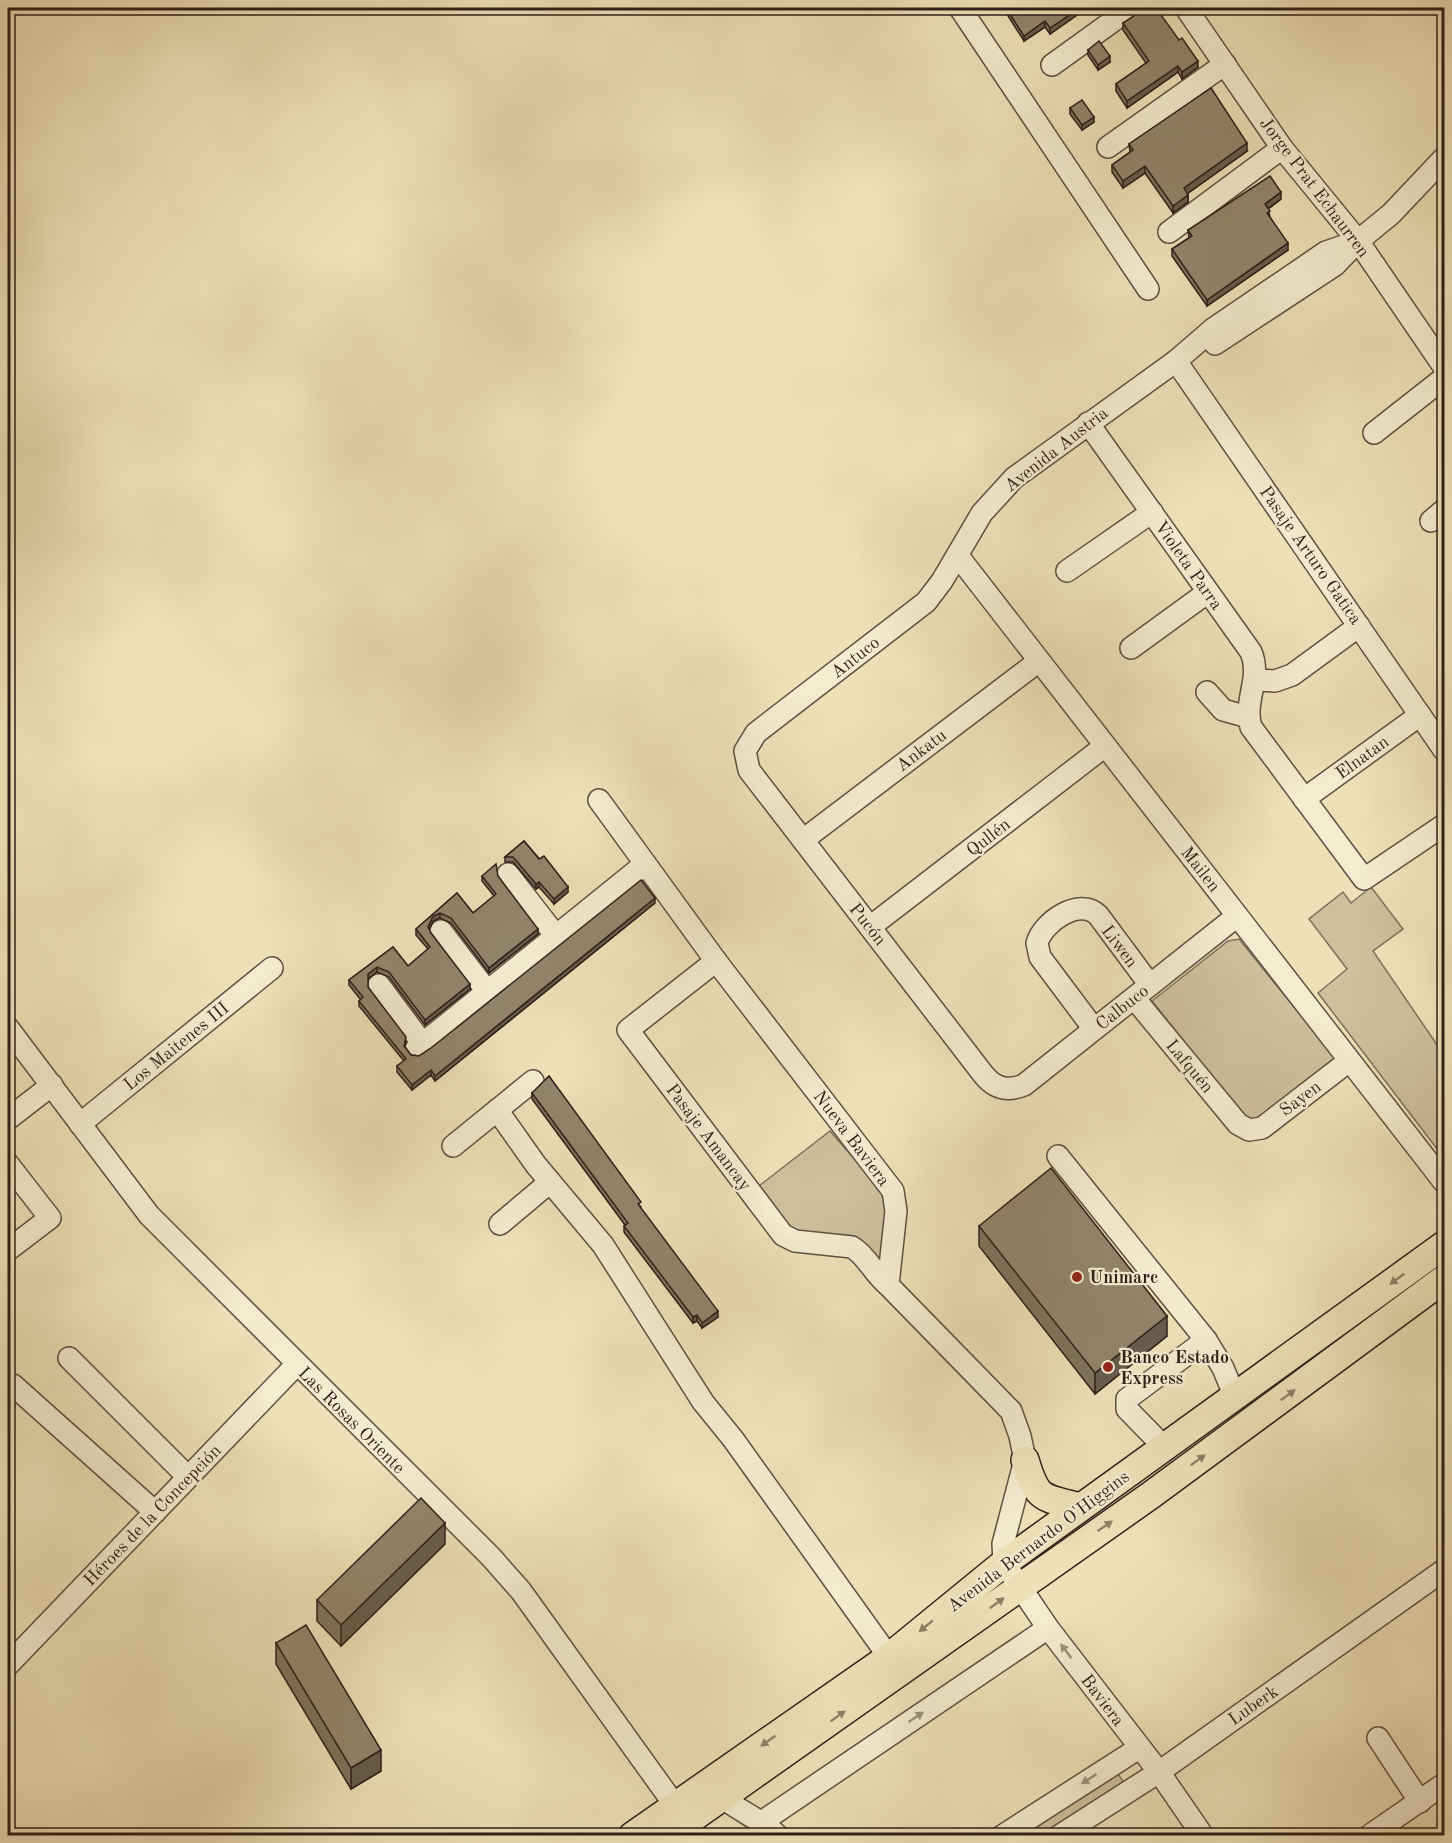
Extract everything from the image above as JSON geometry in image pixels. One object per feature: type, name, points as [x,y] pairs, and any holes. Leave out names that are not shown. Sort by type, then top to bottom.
[{"type":"main road","name":"Avenida Bernardo O'Higgins","points":[[632,1836],[676,1821],[889,1657],[1004,1563],[1444,1245]]},
{"type":"main road","name":"Avenida Bernardo O'Higgins","points":[[715,1790],[1020,1586],[1252,1421],[1444,1279]]},
{"type":"main road","points":[[1235,1397],[1252,1421]]},
{"type":"main road","points":[[1025,1460],[1035,1490],[1048,1499],[1080,1507]]},
{"type":"street","points":[[960,8],[1148,289]]},
{"type":"street","points":[[1052,65],[1131,8]]},
{"type":"street","name":"Jorge Prat Echaurren","points":[[1186,8],[1282,148],[1358,241],[1444,367]]},
{"type":"street","points":[[1108,147],[1225,64]]},
{"type":"street","points":[[1169,231],[1282,148]]},
{"type":"street","name":"Avenida Austria","points":[[958,556],[982,513],[1014,478],[1176,361],[1213,328],[1326,252],[1358,241],[1391,214],[1444,158]]},
{"type":"street","name":"Pasaje Arturo Gatica","points":[[1176,361],[1444,750]]},
{"type":"street","points":[[1374,433],[1444,378]]},
{"type":"street","name":"Violeta Parra","points":[[1088,423],[1251,652],[1256,669],[1248,717]]},
{"type":"street","points":[[1067,571],[1152,512]]},
{"type":"street","name":"Mailen","points":[[958,556],[1444,1182]]},
{"type":"street","name":"Antuco","points":[[745,751],[756,733],[926,602],[958,556]]},
{"type":"street","points":[[1131,648],[1208,592]]},
{"type":"street","points":[[1255,680],[1275,681],[1292,675],[1359,626]]},
{"type":"street","name":"Ankatu","points":[[803,840],[1039,661]]},
{"type":"street","points":[[1207,692],[1222,710],[1248,717],[1256,736],[1364,879],[1444,825]]},
{"type":"street","name":"Elnatan","points":[[1304,799],[1420,715]]},
{"type":"street","name":"Qullén","points":[[870,927],[1105,746]]},
{"type":"street","name":"Pucón","points":[[745,751],[749,770],[989,1081],[1004,1089]]},
{"type":"street","name":"Nueva Baviera","points":[[599,800],[716,961],[892,1191],[896,1211],[888,1285]]},
{"type":"street","points":[[379,985],[420,1047],[645,864]]},
{"type":"street","points":[[508,874],[556,936]]},
{"type":"street","name":"Liwen","points":[[1094,1029],[1040,957],[1037,948],[1042,933],[1070,910],[1079,907],[1089,909],[1098,915],[1142,992]]},
{"type":"street","name":"Calbuco","points":[[1004,1089],[1024,1085],[1237,916]]},
{"type":"street","points":[[441,931],[488,992]]},
{"type":"street","name":"Pasaje Amancay","points":[[716,961],[628,1030],[783,1235],[795,1241],[852,1247],[888,1285]]},
{"type":"street","name":"Los Maitenes III","points":[[80,1124],[272,968]]},
{"type":"street","name":"Lafquén","points":[[1142,992],[1238,1124],[1249,1130]]},
{"type":"street","name":"Las Rosas Oriente","points":[[8,1028],[149,1215],[296,1365],[492,1557],[521,1591],[676,1821]]},
{"type":"street","name":"Sayen","points":[[1249,1130],[1262,1128],[1349,1061]]},
{"type":"street","points":[[453,1146],[532,1081]]},
{"type":"street","points":[[8,1119],[52,1085]]},
{"type":"street","points":[[497,1110],[550,1182],[603,1245],[703,1402],[733,1438],[889,1657]]},
{"type":"street","points":[[1058,1156],[1206,1340],[1223,1368],[1235,1397]]},
{"type":"street","points":[[8,1164],[50,1218],[8,1250]]},
{"type":"street","points":[[500,1224],[550,1182]]},
{"type":"street","points":[[888,1285],[1011,1411],[1025,1460],[1003,1545],[1004,1563]]},
{"type":"street","points":[[1164,1447],[1127,1409],[1127,1399],[1206,1340]]},
{"type":"street","points":[[69,1358],[188,1477]]},
{"type":"street","name":"Héroes de la Concepción","points":[[8,1665],[296,1365]]},
{"type":"street","points":[[14,1385],[155,1512]]},
{"type":"street","name":"Baviera","points":[[1004,1563],[1048,1628],[1159,1772],[1203,1836]]},
{"type":"street","name":"Luberk","points":[[1059,1836],[1159,1772],[1444,1570]]},
{"type":"street","points":[[715,1790],[771,1828],[1048,1628]]},
{"type":"street","points":[[1378,1738],[1420,1802]]},
{"type":"street","points":[[1002,1836],[1139,1748]]},
{"type":"street","points":[[1370,1836],[1444,1784]]},
{"type":"shaded area","points":[[1371,887],[1403,929],[1373,951],[1444,1055],[1444,1158],[1318,993],[1347,969],[1309,919],[1343,892],[1351,903]]},
{"type":"shaded area","points":[[1239,939],[1337,1060],[1255,1122],[1245,1119],[1152,1001],[1228,941]]},
{"type":"shaded area","points":[[830,1131],[879,1187],[888,1209],[879,1264],[856,1237],[803,1235],[790,1230],[759,1186]]},
{"type":"shaded area","points":[[1115,1770],[1125,1784],[1042,1835],[1012,1836]]},
{"type":"building","points":[[1006,8],[1080,8],[1050,28],[1045,21],[1024,36]]},
{"type":"building","points":[[1146,8],[1156,8],[1179,40],[1182,38],[1198,61],[1182,72],[1178,66],[1127,101],[1116,84],[1149,61],[1123,23]]},
{"type":"building","points":[[1099,41],[1110,56],[1098,65],[1088,50]]},
{"type":"building","points":[[1211,88],[1247,143],[1184,188],[1188,195],[1173,206],[1145,166],[1123,181],[1112,165],[1133,150],[1129,144]]},
{"type":"building","points":[[1082,100],[1094,117],[1082,125],[1070,108]]},
{"type":"building","points":[[1270,176],[1281,192],[1265,204],[1270,211],[1267,213],[1288,243],[1207,300],[1172,249],[1192,236],[1188,230]]},
{"type":"building","points":[[524,841],[539,859],[544,856],[568,887],[554,899],[539,882],[536,884],[513,857],[505,857]]},
{"type":"building","points":[[496,864],[498,876],[538,929],[489,968],[451,918],[440,913],[433,916],[428,927],[431,933],[470,984],[425,1020],[389,972],[377,967],[368,974],[368,987],[406,1037],[404,1046],[411,1055],[419,1056],[431,1048],[641,880],[655,898],[435,1076],[431,1070],[412,1085],[397,1066],[406,1059],[359,1001],[363,997],[349,980],[393,947],[408,966],[430,947],[416,929],[457,893],[473,913],[496,894],[482,876]]},
{"type":"building","points":[[549,1076],[641,1202],[638,1204],[718,1311],[702,1323],[697,1315],[693,1317],[624,1226],[628,1223],[532,1093]]},
{"type":"building","points":[[1051,1168],[1167,1316],[1095,1373],[979,1226]]},
{"type":"building","points":[[421,1498],[445,1523],[341,1625],[317,1600]]},
{"type":"building","points":[[306,1625],[381,1750],[351,1768],[276,1643]]},
{"type":"place","name":"Unimarc","points":[[1077,1277]]},
{"type":"place","name":"Banco Estado Express","points":[[1108,1367]]}]
